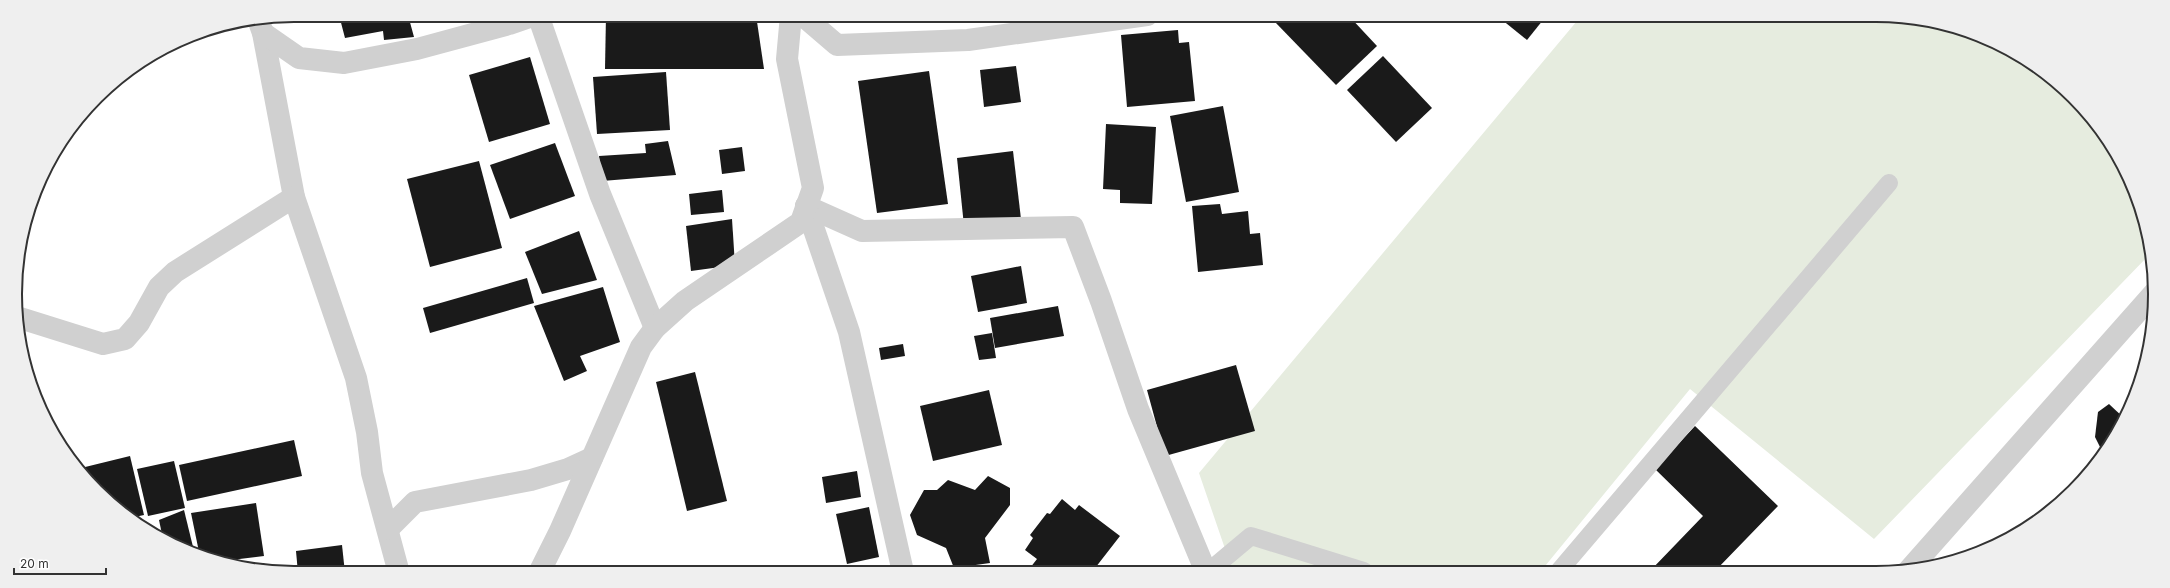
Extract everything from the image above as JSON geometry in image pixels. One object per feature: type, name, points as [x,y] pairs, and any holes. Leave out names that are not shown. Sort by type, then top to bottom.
[{"type":"street","points":[[260,26],[299,58],[344,63],[417,49],[515,22]]},
{"type":"street","points":[[540,22],[600,194],[655,328]]},
{"type":"street","points":[[542,566],[641,347],[655,328],[685,301],[801,222],[813,188],[787,59],[790,22]]},
{"type":"street","points":[[810,22],[837,45],[968,40],[1097,22]]},
{"type":"street","points":[[260,26],[294,197],[356,378],[367,432],[372,473],[397,566]]},
{"type":"street","points":[[23,319],[103,344],[125,339],[139,324],[159,287],[175,272],[294,197]]},
{"type":"street","points":[[806,206],[862,231],[1073,227],[1101,301],[1138,409],[1204,566]]},
{"type":"street","points":[[806,206],[849,332],[902,566]]},
{"type":"street","points":[[1915,564],[2148,300]]},
{"type":"street","points":[[388,529],[415,502],[531,480],[568,469],[592,458]]},
{"type":"lane","points":[[1563,566],[1888,183]]},
{"type":"lane","points":[[1214,566],[1251,536],[1348,566]]},
{"type":"shaded area","points":[[1576,22],[1876,22],[1912,24],[1963,36],[2012,58],[2042,78],[2081,115],[2092,128],[2112,158],[2134,207],[2139,224],[2146,258],[1874,539],[1690,389],[1545,566],[1231,566],[1199,473]]},
{"type":"building","points":[[341,22],[410,22],[414,37],[384,40],[383,31],[345,38]]},
{"type":"building","points":[[606,22],[757,22],[764,69],[605,69]]},
{"type":"building","points":[[1275,22],[1355,22],[1377,46],[1336,85]]},
{"type":"building","points":[[1505,22],[1541,22],[1527,40]]},
{"type":"building","points":[[1178,30],[1179,43],[1189,42],[1195,101],[1127,107],[1121,35]]},
{"type":"building","points":[[1383,56],[1432,108],[1396,142],[1347,90]]},
{"type":"building","points":[[530,57],[550,124],[489,142],[469,75]]},
{"type":"building","points":[[1016,66],[1021,102],[984,107],[980,70]]},
{"type":"building","points":[[929,71],[948,204],[877,213],[858,81]]},
{"type":"building","points":[[666,72],[670,130],[597,134],[593,77]]},
{"type":"building","points":[[1223,106],[1239,192],[1186,202],[1170,116]]},
{"type":"building","points":[[1106,124],[1156,127],[1152,204],[1120,203],[1120,190],[1103,189]]},
{"type":"building","points":[[668,141],[676,175],[602,181],[599,156],[646,153],[645,144]]},
{"type":"building","points":[[555,143],[575,196],[510,219],[490,165]]},
{"type":"building","points":[[742,147],[745,171],[722,174],[719,150]]},
{"type":"building","points":[[1013,151],[1021,219],[964,226],[957,158]]},
{"type":"building","points":[[479,161],[502,248],[430,267],[407,179]]},
{"type":"building","points":[[722,190],[724,212],[691,215],[689,194]]},
{"type":"building","points":[[1220,204],[1222,214],[1248,211],[1250,234],[1260,233],[1263,265],[1198,272],[1192,206]]},
{"type":"building","points":[[732,219],[735,265],[691,271],[686,226]]},
{"type":"building","points":[[579,231],[597,280],[542,294],[525,252]]},
{"type":"building","points":[[1021,266],[1027,303],[978,312],[971,276]]},
{"type":"building","points":[[527,278],[534,303],[430,333],[423,308]]},
{"type":"building","points":[[603,287],[620,342],[580,356],[587,371],[564,381],[534,306]]},
{"type":"building","points":[[1058,306],[1064,336],[995,348],[990,318]]},
{"type":"building","points":[[992,333],[996,358],[979,360],[974,336]]},
{"type":"building","points":[[903,344],[905,356],[881,360],[879,348]]},
{"type":"building","points":[[1236,365],[1255,431],[1165,456],[1147,390]]},
{"type":"building","points":[[695,372],[727,501],[687,511],[656,382]]},
{"type":"building","points":[[989,390],[1002,445],[933,461],[920,406]]},
{"type":"building","points":[[2109,404],[2120,414],[2100,448],[2095,437],[2098,412]]},
{"type":"building","points":[[1695,426],[1778,506],[1720,566],[1655,566],[1703,516],[1655,469]]},
{"type":"building","points":[[294,440],[302,476],[187,501],[179,465]]},
{"type":"building","points":[[130,456],[144,515],[138,516],[128,510],[84,467]]},
{"type":"building","points":[[174,461],[185,508],[148,516],[137,469]]},
{"type":"building","points":[[857,471],[861,497],[826,503],[822,477]]},
{"type":"building","points":[[988,476],[1010,488],[1010,505],[985,538],[990,563],[968,566],[953,566],[946,548],[917,535],[910,515],[924,490],[937,490],[948,480],[975,490]]},
{"type":"building","points":[[1062,499],[1075,510],[1079,505],[1120,536],[1097,566],[1032,566],[1037,559],[1025,550],[1033,538],[1030,535],[1047,513],[1050,514]]},
{"type":"building","points":[[256,503],[264,556],[235,560],[198,548],[191,513]]},
{"type":"building","points":[[869,507],[879,557],[847,564],[836,514]]},
{"type":"building","points":[[184,510],[193,546],[161,532],[159,520]]},
{"type":"building","points":[[342,545],[344,566],[297,566],[296,551]]}]
